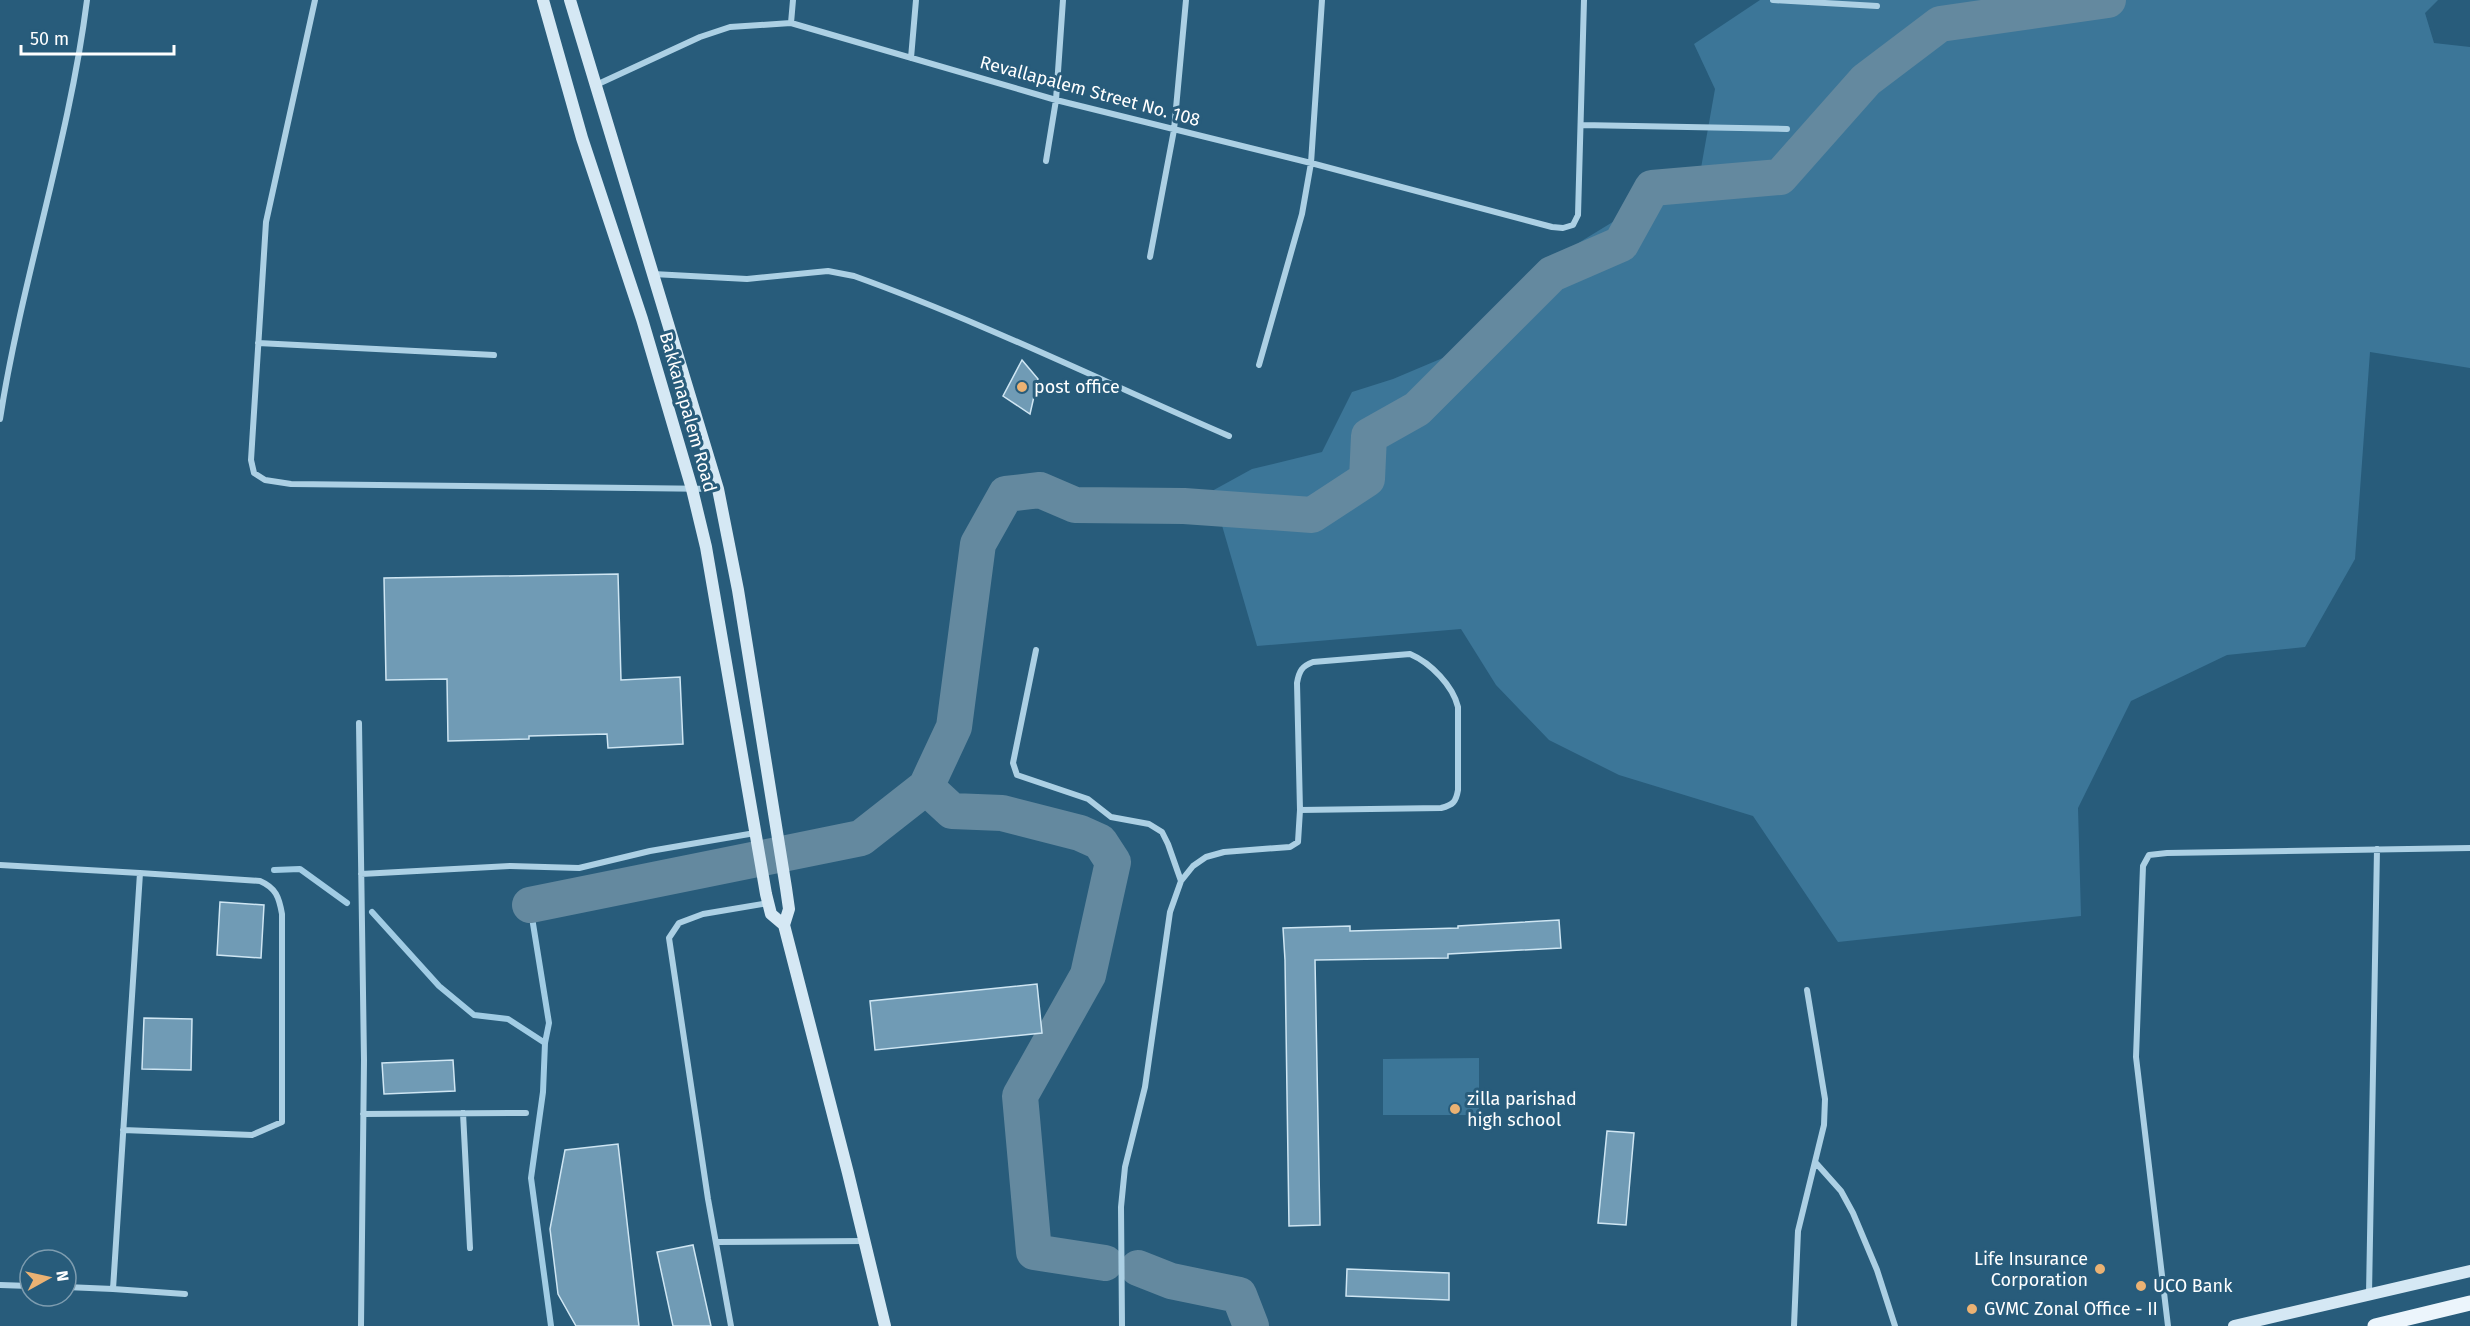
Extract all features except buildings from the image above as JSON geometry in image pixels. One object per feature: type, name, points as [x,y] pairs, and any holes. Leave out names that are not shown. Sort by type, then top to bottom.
[{"type":"main road","points":[[2375,1326],[2470,1303]]},
{"type":"street","points":[[0,419],[7,375],[56,170],[87,0]]},
{"type":"street","points":[[315,0],[266,222],[251,460],[254,472],[265,480],[291,484],[718,489]]},
{"type":"street","name":"Bakkanapalem Road","points":[[543,0],[582,138],[642,319],[692,489],[708,558],[767,898]]},
{"type":"street","points":[[570,0],[718,489],[738,590],[786,888],[789,909],[784,925],[885,1326]]},
{"type":"street","points":[[791,23],[793,0]]},
{"type":"street","points":[[914,59],[916,0]]},
{"type":"street","points":[[1046,161],[1056,99],[1063,0]]},
{"type":"street","points":[[1150,256],[1174,130],[1186,0]]},
{"type":"street","points":[[1259,365],[1302,214],[1311,164],[1322,0]]},
{"type":"street","points":[[1584,0],[1581,125],[1786,129]]},
{"type":"street","points":[[1773,0],[1878,6]]},
{"type":"street","name":"Revallapalem Street No. 108","points":[[596,85],[700,37],[730,27],[791,23],[1056,99],[1563,228],[1573,225],[1578,215],[1581,125]]},
{"type":"street","points":[[653,274],[763,278],[828,271],[854,276],[894,290],[1048,354],[1229,436]]},
{"type":"street","points":[[258,343],[494,355]]},
{"type":"street","points":[[1036,650],[1013,763],[1017,775],[1088,799],[1111,817],[1149,824],[1162,831],[1181,881]]},
{"type":"street","points":[[1122,1326],[1120,1208],[1125,1167],[1145,1087],[1170,912],[1181,881],[1193,866],[1206,857],[1224,852],[1290,847],[1298,842],[1300,810],[1298,683],[1299,672],[1304,665],[1313,662],[1410,654],[1418,658],[1448,685],[1455,695],[1458,707],[1456,801],[1450,806],[1441,808],[1300,810]]},
{"type":"street","points":[[359,723],[363,1114],[361,1326]]},
{"type":"street","points":[[361,874],[510,866],[579,868],[650,851],[756,839]]},
{"type":"street","points":[[2168,1326],[2136,1057],[2143,866],[2149,855],[2470,848]]},
{"type":"street","points":[[2369,1294],[2377,849]]},
{"type":"street","points":[[0,865],[260,881],[271,886],[279,896],[282,914],[282,1122],[252,1135],[123,1130]]},
{"type":"street","points":[[113,1289],[140,873]]},
{"type":"street","points":[[731,1326],[669,938],[680,923],[704,914],[767,898],[771,914],[784,925]]},
{"type":"street","points":[[1794,1326],[1798,1231],[1824,1125],[1825,1099],[1807,990]]},
{"type":"street","points":[[463,1113],[471,1248]]},
{"type":"street","points":[[363,1114],[526,1113]]},
{"type":"street","points":[[1816,1163],[1842,1191],[1853,1213],[1877,1270],[1895,1326]]},
{"type":"street","points":[[716,1242],[865,1241]]},
{"type":"street","points":[[2234,1326],[2470,1271]]},
{"type":"street","points":[[0,1285],[18,1286]]},
{"type":"street","points":[[78,1288],[185,1294]]},
{"type":"shaded area","points":[[1760,0],[2438,0],[2425,13],[2434,43],[2470,47],[2470,368],[2370,352],[2355,559],[2305,647],[2227,655],[2131,701],[2078,808],[2081,916],[1838,942],[1753,816],[1619,775],[1549,740],[1496,685],[1461,629],[1257,646],[1212,491],[1252,469],[1322,452],[1352,392],[1393,379],[1457,352],[1495,310],[1580,242],[1701,168],[1715,89],[1694,44]]},
{"type":"shaded area","points":[[1479,1058],[1479,1115],[1383,1115],[1383,1059]]},
{"type":"waterway","points":[[530,905],[861,838],[926,787],[954,727],[978,544],[1006,494],[1040,490],[1075,505],[1184,506],[1312,515],[1367,479],[1369,436],[1417,409],[1552,274],[1621,244],[1652,188],[1780,177],[1866,80],[1940,24],[2108,0]]},
{"type":"waterway","points":[[926,787],[952,811],[1002,813],[1080,833],[1100,842],[1113,862],[1088,975],[1020,1096],[1034,1252],[1105,1263]]},
{"type":"waterway","points":[[274,870],[300,869],[347,903]]},
{"type":"waterway","points":[[372,912],[439,986],[474,1015],[508,1019],[545,1043],[549,1023],[530,905]]},
{"type":"waterway","points":[[545,1043],[543,1092],[531,1178],[551,1326]]},
{"type":"waterway","points":[[1138,1268],[1171,1281],[1239,1295],[1251,1326]]},
{"type":"place","name":"post office","points":[[1022,387]]},
{"type":"place","name":"zilla parishad high school","points":[[1455,1109]]},
{"type":"place","name":"Life Insurance Corporation","points":[[2100,1269]]},
{"type":"place","name":"UCO Bank","points":[[2141,1286]]},
{"type":"place","name":"GVMC Zonal Office - II","points":[[1972,1309]]}]
